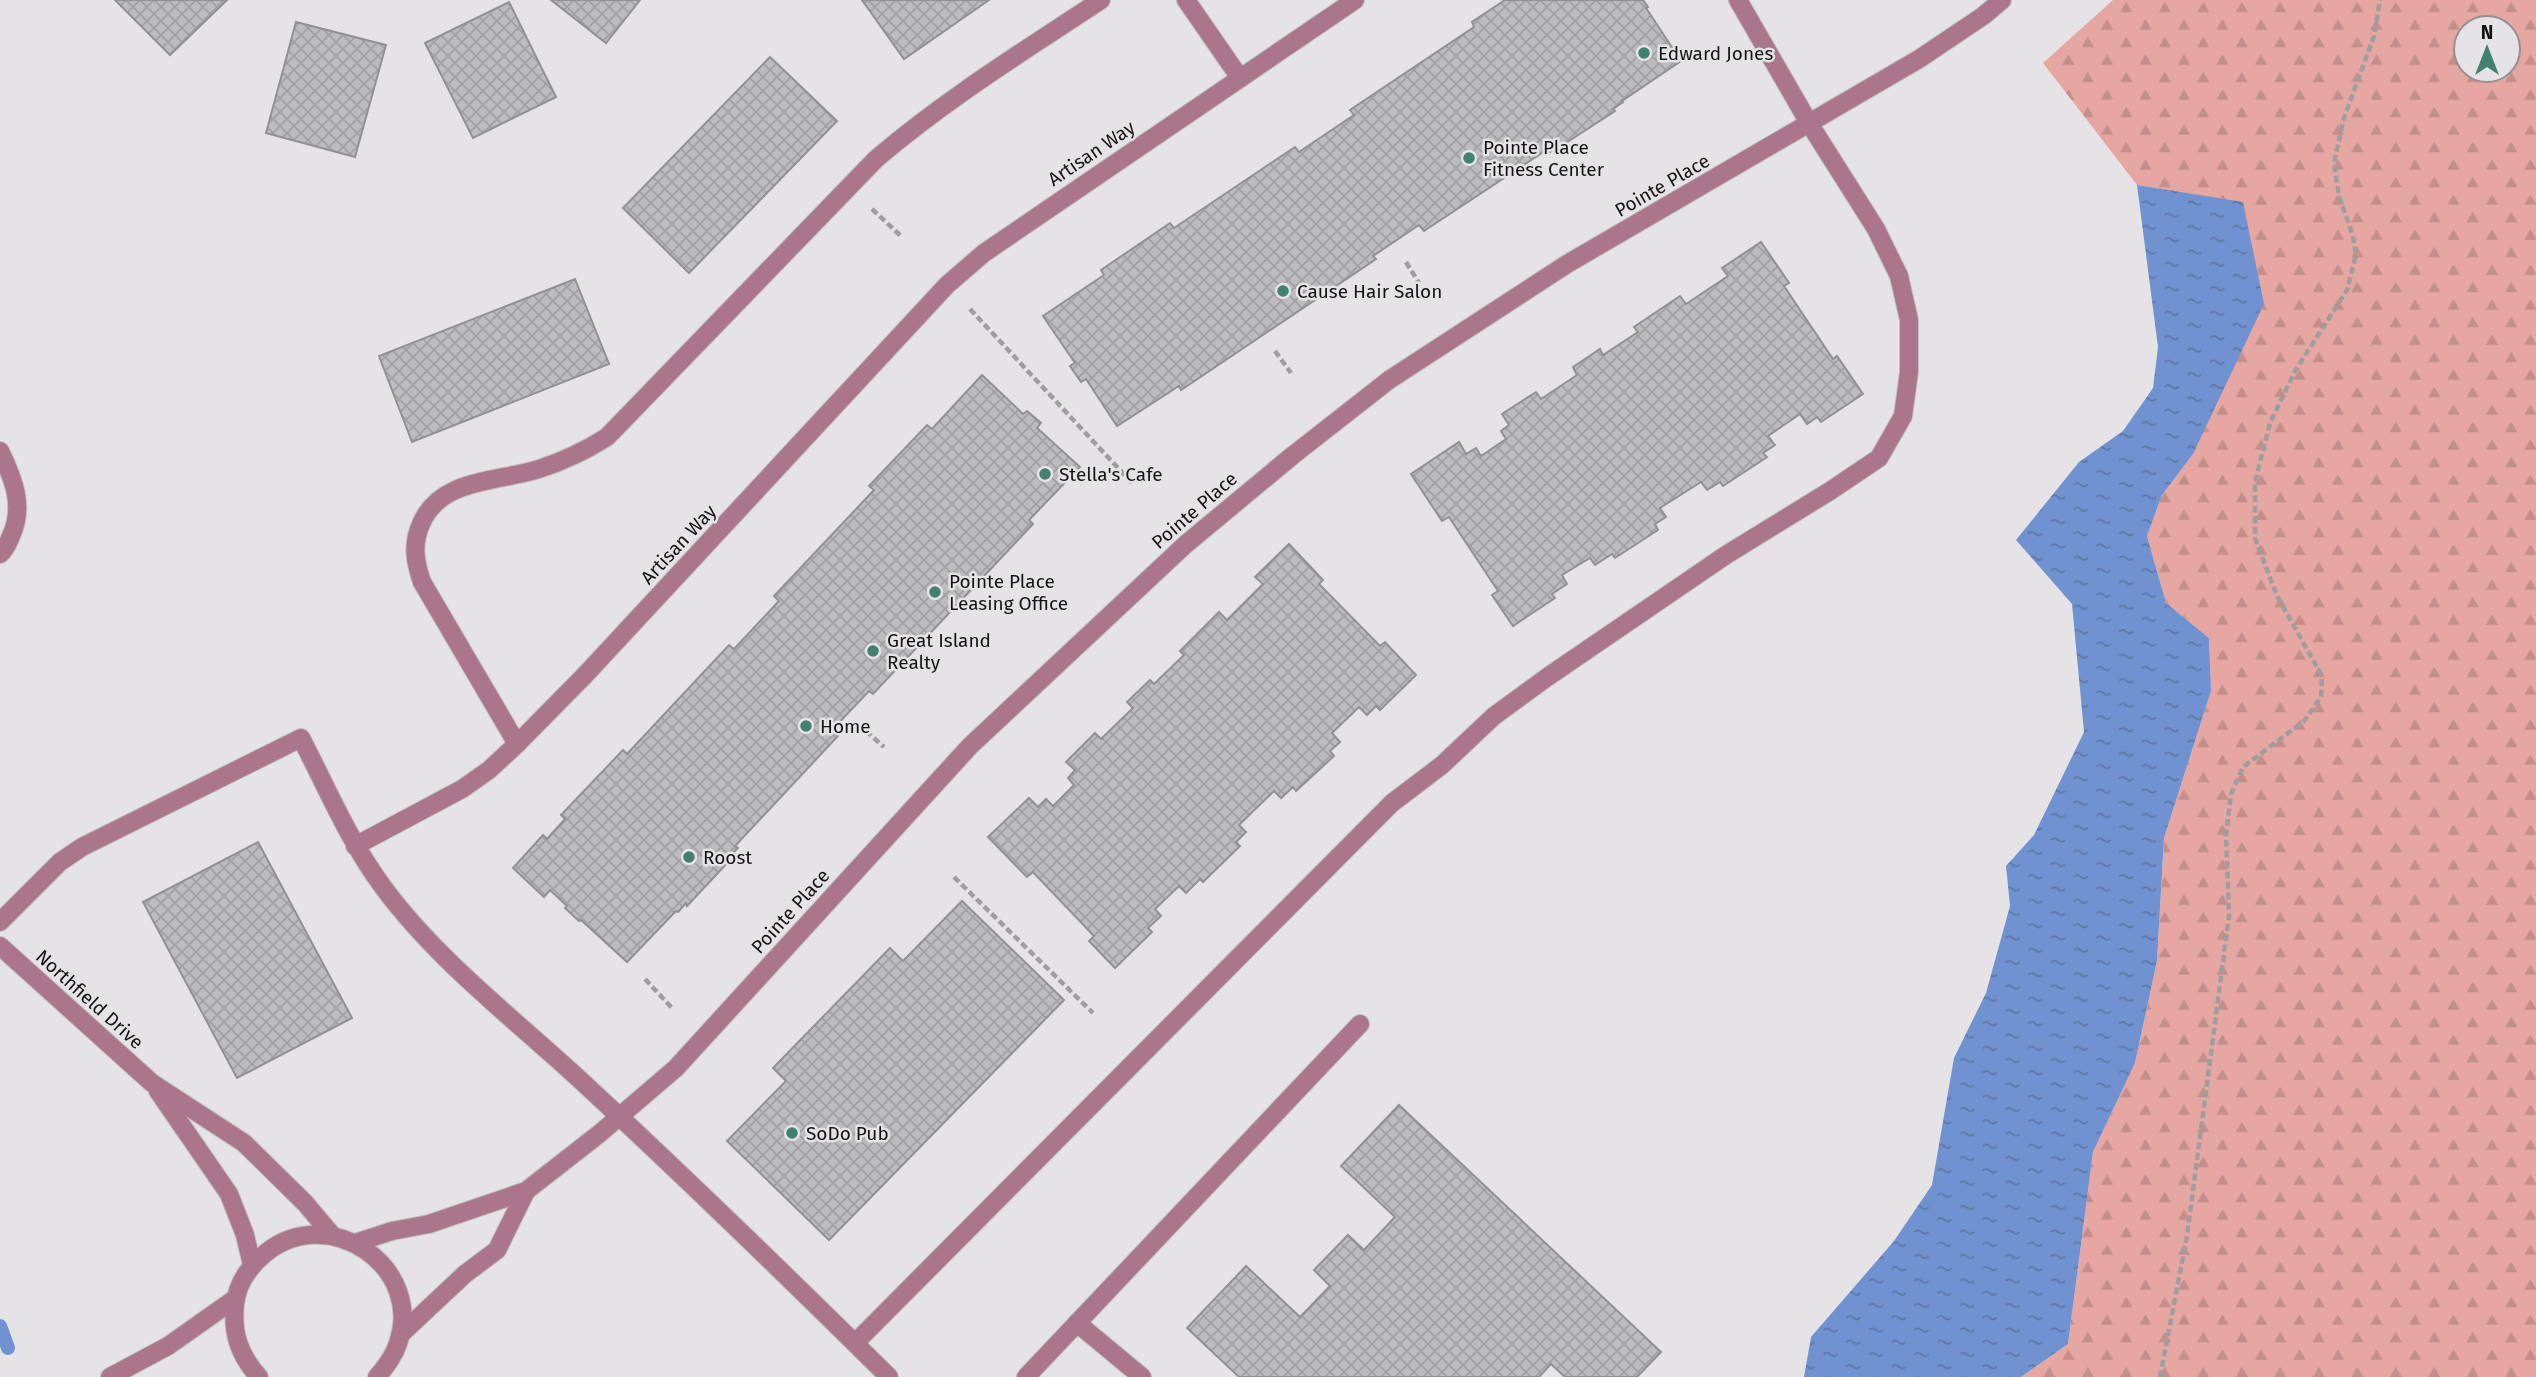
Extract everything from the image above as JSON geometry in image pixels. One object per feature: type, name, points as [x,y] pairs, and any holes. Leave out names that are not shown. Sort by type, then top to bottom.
[{"type":"street","points":[[517,744],[422,582],[416,566],[417,533],[430,509],[450,491],[536,470],[579,454],[607,437],[876,159],[941,107],[1101,0]]},
{"type":"street","points":[[1186,0],[1240,78]]},
{"type":"street","name":"Artisan Way","points":[[355,846],[462,789],[489,770],[517,744],[947,285],[984,253],[1355,0]]},
{"type":"street","points":[[855,1343],[1392,803],[1442,765],[1494,716],[1546,678],[1726,555],[1879,458],[1903,416],[1909,372],[1909,320],[1899,276],[1876,229],[1809,123],[1738,0]]},
{"type":"street","name":"Pointe Place","points":[[355,1243],[392,1231],[429,1224],[526,1191],[619,1117],[676,1068],[970,746],[1196,535],[1389,380],[1567,264],[1919,59],[2002,0]]},
{"type":"street","points":[[0,451],[18,498],[16,525],[5,550],[0,554]]},
{"type":"street","points":[[0,922],[60,862],[82,847],[301,738],[355,846],[382,886],[410,920],[434,946],[619,1117],[889,1377]]},
{"type":"street","name":"Northfield Drive","points":[[0,946],[152,1083],[244,1143],[305,1203],[332,1235]]},
{"type":"street","points":[[1026,1377],[1360,1024]]},
{"type":"street","name":"Northfield Drive","points":[[152,1083],[229,1194],[252,1265]]},
{"type":"street","name":"Pointe Place","points":[[400,1335],[465,1274],[497,1250],[526,1191]]},
{"type":"street","points":[[259,1377],[247,1363],[237,1343],[234,1320],[236,1298],[252,1265],[268,1250],[288,1239],[309,1234],[332,1235],[355,1243],[374,1255],[388,1272],[398,1292],[402,1313],[400,1335],[391,1369],[377,1377]]},
{"type":"street","points":[[110,1377],[168,1346],[236,1298]]},
{"type":"street","points":[[1077,1323],[1142,1377]]},
{"type":"path","points":[[2160,1377],[2187,1236],[2227,929],[2226,835],[2231,794],[2243,767],[2304,721],[2321,697],[2322,676],[2277,596],[2255,538],[2255,482],[2270,423],[2295,371],[2347,290],[2356,255],[2353,236],[2339,196],[2334,163],[2344,118],[2374,36],[2380,0]]},
{"type":"path","points":[[891,228],[902,237]]},
{"type":"path","points":[[1406,262],[1419,283]]},
{"type":"path","points":[[971,309],[1132,483]]},
{"type":"path","points":[[1275,351],[1291,373]]},
{"type":"path","points":[[866,731],[884,747]]},
{"type":"path","points":[[954,877],[1093,1013]]},
{"type":"path","points":[[645,979],[672,1008]]},
{"type":"green space","points":[[2113,0],[2536,0],[2536,1377],[2021,1377],[2068,1344],[2093,1152],[2135,1063],[2157,961],[2164,838],[2211,691],[2209,638],[2166,603],[2147,536],[2162,495],[2193,454],[2243,203],[2137,185],[2043,63]]},
{"type":"water","points":[[2137,185],[2243,202],[2264,304],[2193,454],[2162,495],[2147,536],[2166,603],[2209,638],[2211,691],[2164,838],[2157,961],[2135,1063],[2093,1152],[2068,1344],[2021,1377],[1804,1377],[1811,1337],[1894,1241],[1932,1185],[1954,1058],[1986,993],[2010,906],[2006,866],[2034,835],[2084,732],[2072,604],[2016,540],[2079,462],[2123,431],[2153,388],[2158,347]]},
{"type":"building","points":[[115,0],[227,0],[170,55]]},
{"type":"building","points":[[551,0],[640,0],[606,43]]},
{"type":"building","points":[[862,0],[989,0],[904,59]]},
{"type":"building","points":[[1505,0],[1643,0],[1681,61],[1622,101],[1613,109],[1615,111],[1561,146],[1560,144],[1550,152],[1548,149],[1424,231],[1419,225],[1373,256],[1376,259],[1181,390],[1179,386],[1117,426],[1086,379],[1081,382],[1070,366],[1075,363],[1043,316],[1104,275],[1101,270],[1170,223],[1174,228],[1295,147],[1299,152],[1354,115],[1350,110],[1474,27],[1472,22]]},
{"type":"building","points":[[509,2],[556,97],[473,138],[425,43]]},
{"type":"building","points":[[296,22],[386,45],[355,157],[266,133]]},
{"type":"building","points":[[770,57],[837,121],[689,273],[623,208]]},
{"type":"building","points":[[1761,242],[1789,283],[1784,286],[1833,359],[1837,356],[1863,394],[1821,422],[1817,417],[1807,424],[1800,414],[1768,436],[1775,445],[1763,453],[1767,457],[1723,486],[1720,482],[1707,490],[1701,482],[1660,508],[1666,517],[1655,524],[1658,530],[1615,558],[1612,554],[1595,565],[1590,558],[1562,575],[1567,584],[1552,594],[1555,598],[1513,626],[1492,595],[1498,591],[1449,517],[1442,521],[1411,474],[1459,442],[1466,454],[1476,448],[1481,456],[1506,439],[1501,431],[1509,425],[1502,414],[1536,392],[1541,399],[1577,375],[1573,367],[1600,349],[1603,355],[1638,332],[1634,327],[1680,296],[1686,304],[1728,276],[1722,268]]},
{"type":"building","points":[[575,279],[609,364],[412,442],[379,356]]},
{"type":"building","points":[[982,375],[1023,414],[1027,411],[1041,423],[1037,428],[1080,467],[1029,520],[1033,524],[873,694],[869,691],[831,731],[838,736],[735,846],[738,848],[729,857],[732,858],[687,906],[686,903],[676,911],[627,962],[565,908],[567,906],[550,890],[544,897],[513,868],[543,835],[547,839],[565,819],[561,815],[623,750],[627,754],[729,645],[734,649],[779,601],[774,596],[874,490],[869,486],[927,425],[932,429]]},
{"type":"building","points":[[1289,544],[1323,580],[1319,584],[1380,646],[1385,642],[1416,675],[1380,710],[1376,706],[1367,715],[1359,707],[1332,733],[1340,742],[1330,751],[1334,756],[1296,791],[1293,787],[1281,798],[1274,791],[1239,825],[1246,832],[1236,842],[1240,846],[1203,882],[1200,879],[1186,893],[1179,886],[1155,909],[1161,916],[1148,928],[1152,932],[1115,968],[1089,941],[1094,936],[1033,872],[1027,877],[988,837],[1029,798],[1038,807],[1046,799],[1053,806],[1074,785],[1068,778],[1075,770],[1066,762],[1095,733],[1101,739],[1133,708],[1127,702],[1150,680],[1154,684],[1184,655],[1180,651],[1219,612],[1227,620],[1263,584],[1255,577]]},
{"type":"building","points":[[258,842],[352,1018],[237,1078],[143,902]]},
{"type":"building","points":[[962,901],[1064,1000],[829,1240],[727,1141],[786,1081],[773,1068],[890,948],[903,961]]},
{"type":"building","points":[[1399,1105],[1661,1352],[1637,1377],[1565,1377],[1551,1364],[1539,1377],[1239,1377],[1187,1328],[1246,1266],[1300,1317],[1330,1286],[1314,1270],[1348,1235],[1364,1250],[1395,1217],[1341,1166]]},
{"type":"waterway","points":[[0,1326],[8,1348]]},
{"type":"place","name":"Edward Jones","points":[[1644,53]]},
{"type":"place","name":"Pointe Place Fitness Center","points":[[1469,158]]},
{"type":"place","name":"Cause Hair Salon","points":[[1283,291]]},
{"type":"place","name":"Stella's Cafe","points":[[1045,474]]},
{"type":"place","name":"Pointe Place Leasing Office","points":[[935,592]]},
{"type":"place","name":"Great Island Realty","points":[[873,651]]},
{"type":"place","name":"Home","points":[[806,726]]},
{"type":"place","name":"Roost","points":[[689,857]]},
{"type":"place","name":"SoDo Pub","points":[[792,1133]]}]
